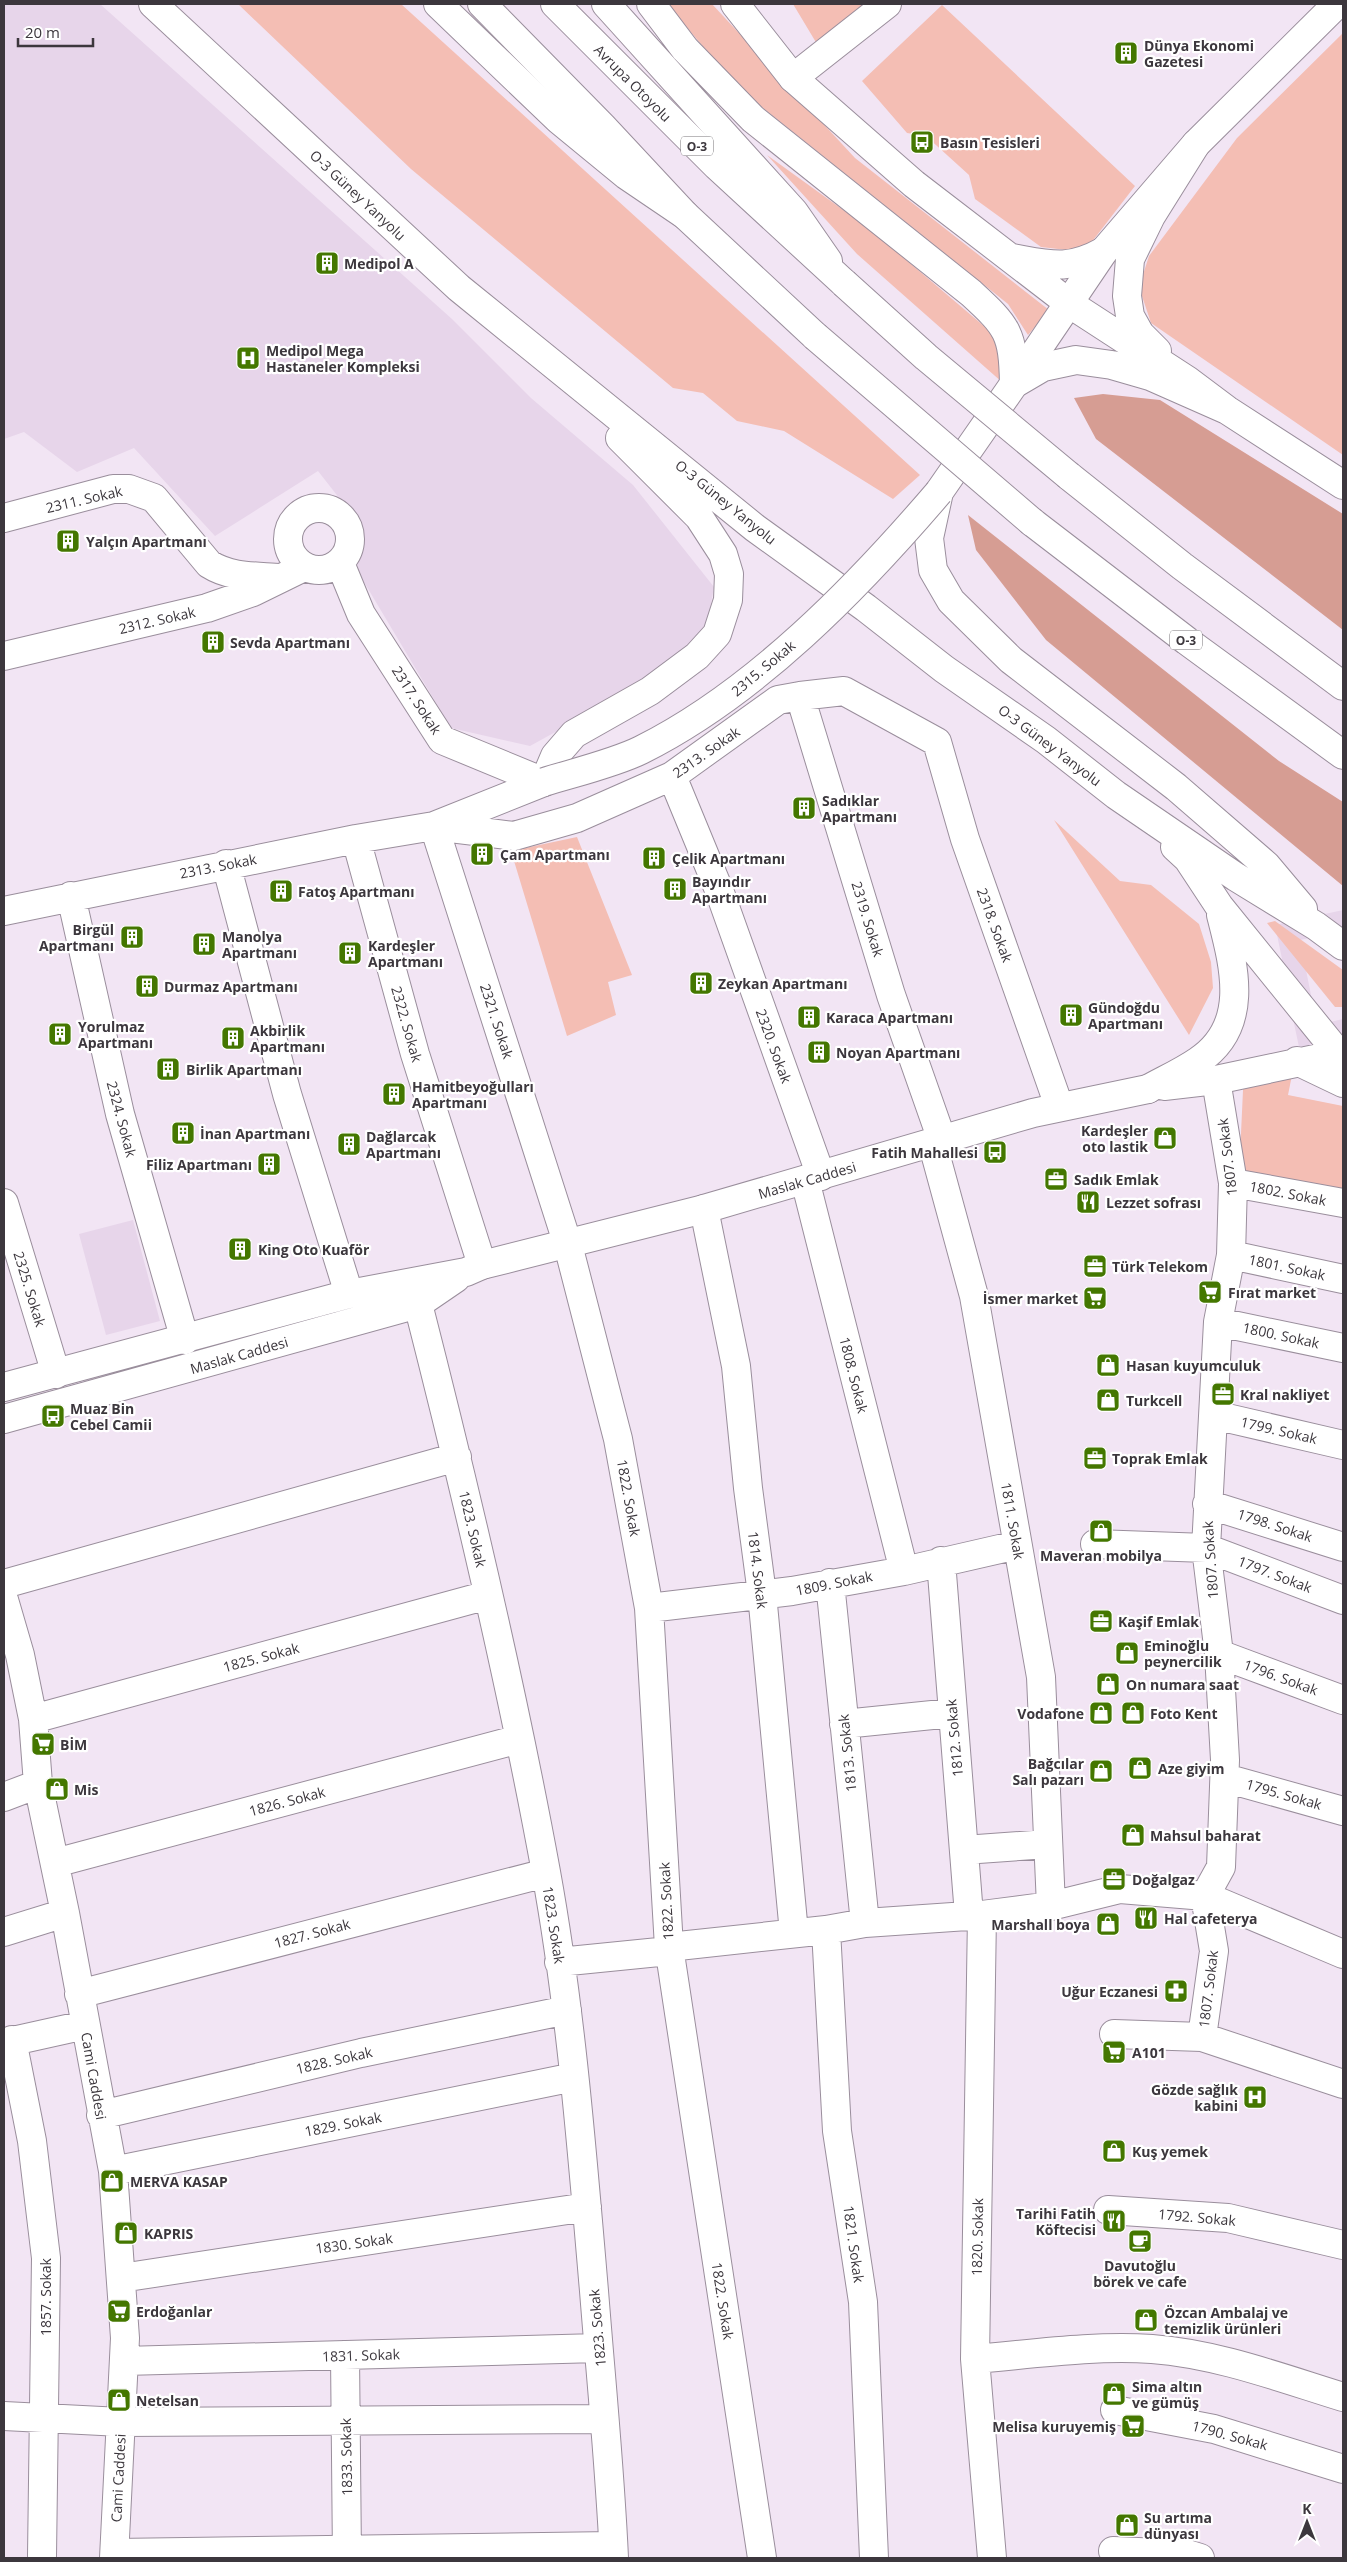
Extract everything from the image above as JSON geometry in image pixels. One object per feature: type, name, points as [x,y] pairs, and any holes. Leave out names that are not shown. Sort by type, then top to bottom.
[{"type":"main road","name":"O-3 Güney Yanyolu","points":[[153,4],[459,288],[755,528],[866,608],[944,669],[1046,740],[1116,795],[1236,877],[1316,926],[1343,946]]},
{"type":"main road","points":[[438,4],[559,120],[626,175],[685,215]]},
{"type":"main road","name":"O-3","points":[[482,4],[602,126],[685,215],[815,336],[1032,522],[1195,647],[1343,755]]},
{"type":"main road","name":"Avrupa Otoyolu","points":[[555,4],[717,166],[844,283]]},
{"type":"main road","points":[[606,4],[794,212],[844,283]]},
{"type":"main road","points":[[651,4],[685,49],[753,119],[971,293],[997,317],[1009,334],[1013,352],[1014,384],[1043,367],[1076,360],[1112,365],[1150,376],[1227,410]]},
{"type":"main road","points":[[735,4],[793,78],[914,184],[1070,304],[1187,380],[1227,410],[1343,485]]},
{"type":"main road","points":[[793,78],[887,4]]},
{"type":"main road","points":[[1009,257],[1061,265],[1084,262],[1104,251],[1196,144],[1337,4]]},
{"type":"main road","points":[[1187,380],[1140,334],[1130,316],[1127,296],[1130,259],[1151,216],[1196,144]]},
{"type":"main road","name":"2315. Sokak","points":[[544,782],[640,751],[720,704],[799,638],[896,542],[939,492],[1070,304],[1104,251]]},
{"type":"main road","name":"O-3","points":[[844,283],[926,357],[1070,476],[1182,566],[1343,686]]},
{"type":"main road","points":[[544,782],[554,756],[574,734],[650,691],[697,656],[717,634],[728,600],[729,574],[723,554],[699,517],[653,469],[595,414],[551,361]]},
{"type":"main road","name":"2311. Sokak","points":[[4,518],[113,489],[129,489],[154,498],[210,564],[219,571]]},
{"type":"main road","points":[[939,492],[929,538],[933,570],[951,601],[1011,660],[1176,787],[1266,865],[1316,926]]},
{"type":"main road","points":[[207,608],[219,571],[234,575],[292,573],[329,569],[340,563],[347,554],[350,545],[350,534],[340,516],[331,510],[310,509],[293,521],[287,541],[295,561],[292,573]]},
{"type":"main road","name":"2317. Sokak","points":[[340,563],[361,614],[442,740],[544,782]]},
{"type":"main road","name":"2312. Sokak","points":[[4,656],[207,608],[253,592],[292,573]]},
{"type":"main road","name":"2313. Sokak","points":[[434,826],[514,836],[577,818],[672,776],[778,700],[800,696],[844,691],[937,742]]},
{"type":"main road","name":"2319. Sokak","points":[[800,696],[937,1141]]},
{"type":"main road","name":"2318. Sokak","points":[[937,742],[964,839],[1059,1106]]},
{"type":"main road","name":"2320. Sokak","points":[[672,776],[719,890],[813,1178]]},
{"type":"main road","name":"2313. Sokak","points":[[4,911],[356,838],[434,826],[544,782]]},
{"type":"main road","points":[[1116,795],[1188,859],[1219,906],[1342,1056]]},
{"type":"main road","name":"2321. Sokak","points":[[434,826],[568,1245]]},
{"type":"main road","name":"2322. Sokak","points":[[356,838],[474,1269]]},
{"type":"main road","points":[[226,864],[287,1094],[349,1294]]},
{"type":"main road","name":"2324. Sokak","points":[[71,896],[120,1114],[185,1340]]},
{"type":"main road","points":[[1148,1089],[1199,1061],[1216,1046],[1229,1026],[1236,988],[1219,906]]},
{"type":"main road","points":[[1148,1089],[1216,1080],[1297,1061],[1342,1056]]},
{"type":"main road","points":[[1297,1061],[1343,1082]]},
{"type":"main road","name":"1807. Sokak","points":[[1202,2037],[1214,1951],[1205,1896],[1221,1867],[1225,1778],[1219,1654],[1206,1548],[1218,1322],[1231,1255],[1233,1183],[1216,1080]]},
{"type":"main road","name":"Maslak Caddesi","points":[[4,1387],[185,1340],[349,1294],[474,1269],[704,1209],[1059,1106],[1148,1089]]},
{"type":"main road","name":"1811. Sokak","points":[[937,1141],[974,1296],[1041,1677],[1051,1906]]},
{"type":"main road","name":"1808. Sokak","points":[[813,1178],[904,1571]]},
{"type":"main road","name":"1802. Sokak","points":[[1233,1183],[1343,1204]]},
{"type":"main road","name":"2325. Sokak","points":[[4,1203],[56,1374]]},
{"type":"main road","name":"1814. Sokak","points":[[704,1209],[736,1366],[748,1488],[762,1594],[794,1933]]},
{"type":"main road","name":"1822. Sokak","points":[[568,1245],[618,1439],[649,1608],[669,1947],[762,2558]]},
{"type":"main road","name":"1801. Sokak","points":[[1231,1255],[1343,1279]]},
{"type":"main road","name":"Maslak Caddesi","points":[[4,1419],[418,1304],[474,1269]]},
{"type":"main road","name":"1823. Sokak","points":[[418,1304],[457,1457],[546,1873],[567,2010],[574,2077],[587,2207],[614,2552]]},
{"type":"main road","name":"1800. Sokak","points":[[1218,1322],[1343,1348]]},
{"type":"main road","name":"1799. Sokak","points":[[1214,1415],[1343,1445]]},
{"type":"main road","points":[[4,1584],[457,1457]]},
{"type":"main road","name":"1798. Sokak","points":[[1207,1504],[1343,1547]]},
{"type":"main road","name":"1797. Sokak","points":[[1095,1544],[1206,1548],[1343,1600]]},
{"type":"main road","name":"1809. Sokak","points":[[649,1608],[792,1591],[904,1571],[1017,1545]]},
{"type":"main road","name":"1812. Sokak","points":[[941,1561],[964,1850],[976,1915]]},
{"type":"main road","name":"1813. Sokak","points":[[830,1583],[865,1922]]},
{"type":"main road","name":"1825. Sokak","points":[[33,1719],[488,1596]]},
{"type":"main road","name":"Cami Caddesi","points":[[4,1600],[12,1658],[33,1719],[38,1784],[65,1913],[101,2115],[113,2171],[126,2338],[114,2556]]},
{"type":"main road","name":"1796. Sokak","points":[[1219,1654],[1343,1700]]},
{"type":"main road","points":[[844,1724],[952,1713]]},
{"type":"main road","name":"1826. Sokak","points":[[55,1863],[518,1739]]},
{"type":"main road","name":"1795. Sokak","points":[[1225,1778],[1343,1811]]},
{"type":"main road","points":[[4,1797],[38,1784]]},
{"type":"main road","points":[[964,1850],[1048,1844]]},
{"type":"main road","name":"1827. Sokak","points":[[79,1994],[546,1873]]},
{"type":"main road","points":[[559,1962],[659,1952],[669,1947],[826,1930],[865,1922],[976,1915],[1051,1906],[1120,1889],[1205,1896],[1343,1954]]},
{"type":"main road","points":[[4,1932],[65,1913]]},
{"type":"main road","name":"1820. Sokak","points":[[976,1915],[974,2358],[992,2558]]},
{"type":"main road","name":"1821. Sokak","points":[[826,1930],[837,2131],[863,2302],[874,2558]]},
{"type":"main road","name":"1828. Sokak","points":[[101,2115],[362,2053],[567,2010]]},
{"type":"main road","points":[[8,2041],[85,2025]]},
{"type":"main road","points":[[1114,2034],[1202,2037],[1343,2084]]},
{"type":"main road","name":"1857. Sokak","points":[[8,2041],[32,2141],[46,2258],[42,2556]]},
{"type":"main road","name":"1829. Sokak","points":[[113,2171],[574,2077]]},
{"type":"main road","name":"1830. Sokak","points":[[121,2278],[587,2207]]},
{"type":"main road","name":"1792. Sokak","points":[[1108,2210],[1228,2218],[1343,2245]]},
{"type":"main road","name":"1831. Sokak","points":[[124,2361],[598,2348]]},
{"type":"main road","points":[[974,2358],[1115,2349],[1153,2349],[1216,2358],[1343,2396]]},
{"type":"main road","name":"1833. Sokak","points":[[345,2355],[347,2554]]},
{"type":"main road","name":"1790. Sokak","points":[[1115,2410],[1214,2428],[1343,2469]]},
{"type":"main road","points":[[4,2416],[121,2422],[604,2419]]},
{"type":"main road","points":[[114,2556],[614,2552]]},
{"type":"main road","points":[[1113,2552],[1187,2554],[1200,2558]]},
{"type":"shaded area","name":"Medipol Mega Hastaneler Kompleksi","points":[[4,4],[100,4],[452,319],[531,398],[633,485],[714,587],[706,631],[637,687],[530,746],[451,728],[358,572],[354,517],[318,471],[215,536],[134,448],[77,472],[24,432],[4,439]]},
{"type":"shaded area","points":[[238,4],[401,4],[920,475],[893,499],[784,431],[737,421],[703,393],[673,388],[411,169]]},
{"type":"shaded area","points":[[667,4],[712,4],[855,158],[1049,310],[1028,335],[1008,304],[738,88]]},
{"type":"shaded area","points":[[793,4],[869,4],[817,44]]},
{"type":"shaded area","points":[[942,5],[1135,186],[1084,252],[1041,247],[975,199],[969,175],[926,136],[907,133],[862,81]]},
{"type":"shaded area","points":[[1343,33],[1343,455],[1151,323],[1139,287],[1149,256],[1237,138]]},
{"type":"shaded area","points":[[767,155],[871,230],[998,338],[1003,383],[857,254]]},
{"type":"shaded area","points":[[1103,394],[1160,400],[1343,514],[1343,630],[1096,439],[1074,398]]},
{"type":"shaded area","points":[[968,515],[1279,761],[1343,802],[1343,886],[1046,640],[976,550]]},
{"type":"shaded area","points":[[1054,820],[1120,881],[1151,885],[1199,924],[1211,962],[1213,988],[1189,1035]]},
{"type":"shaded area","points":[[577,837],[632,975],[608,982],[616,1015],[567,1036],[511,851]]},
{"type":"shaded area","points":[[1343,910],[1343,931],[1300,940],[1317,1025],[1343,1019],[1343,1038],[1299,1047],[1283,971],[1277,961],[1282,959],[1275,925]]},
{"type":"shaded area","points":[[1275,921],[1343,970],[1343,1007],[1335,1007],[1267,923]]},
{"type":"shaded area","points":[[1244,1069],[1293,1070],[1288,1095],[1343,1106],[1343,1195],[1239,1176]]},
{"type":"shaded area","points":[[133,1220],[160,1321],[106,1335],[79,1234]]},
{"type":"place","name":"Dünya Ekonomi Gazetesi","points":[[1126,53]]},
{"type":"place","name":"Basın Tesisleri","points":[[922,142]]},
{"type":"place","name":"Medipol A","points":[[327,263]]},
{"type":"place","name":"Medipol Mega Hastaneler Kompleksi","points":[[248,358]]},
{"type":"place","name":"Yalçın Apartmanı","points":[[68,541]]},
{"type":"place","name":"Sevda Apartmanı","points":[[213,642]]},
{"type":"place","name":"Sadıklar Apartmanı","points":[[804,808]]},
{"type":"place","name":"Çam Apartmanı","points":[[482,854]]},
{"type":"place","name":"Çelik Apartmanı","points":[[654,858]]},
{"type":"place","name":"Bayındır Apartmanı","points":[[675,889]]},
{"type":"place","name":"Fatoş Apartmanı","points":[[281,891]]},
{"type":"place","name":"Birgül Apartmanı","points":[[132,937]]},
{"type":"place","name":"Manolya Apartmanı","points":[[204,944]]},
{"type":"place","name":"Kardeşler Apartmanı","points":[[350,953]]},
{"type":"place","name":"Zeykan Apartmanı","points":[[701,983]]},
{"type":"place","name":"Durmaz Apartmanı","points":[[147,986]]},
{"type":"place","name":"Gündoğdu Apartmanı","points":[[1071,1015]]},
{"type":"place","name":"Karaca Apartmanı","points":[[809,1017]]},
{"type":"place","name":"Yorulmaz Apartmanı","points":[[60,1034]]},
{"type":"place","name":"Akbirlik Apartmanı","points":[[233,1038]]},
{"type":"place","name":"Noyan Apartmanı","points":[[819,1052]]},
{"type":"place","name":"Birlik Apartmanı","points":[[168,1069]]},
{"type":"place","name":"Hamitbeyoğulları Apartmanı","points":[[394,1094]]},
{"type":"place","name":"İnan Apartmanı","points":[[183,1133]]},
{"type":"place","name":"Kardeşler oto lastik","points":[[1165,1138]]},
{"type":"place","name":"Dağlarcak Apartmanı","points":[[349,1144]]},
{"type":"place","name":"Fatih Mahallesi","points":[[995,1152]]},
{"type":"place","name":"Filiz Apartmanı","points":[[269,1164]]},
{"type":"place","name":"Sadık Emlak","points":[[1056,1179]]},
{"type":"place","name":"Lezzet sofrası","points":[[1088,1202]]},
{"type":"place","name":"King Oto Kuaför","points":[[240,1249]]},
{"type":"place","name":"Türk Telekom","points":[[1095,1266]]},
{"type":"place","name":"Fırat market","points":[[1210,1292]]},
{"type":"place","name":"İsmer market","points":[[1095,1298]]},
{"type":"place","name":"Hasan kuyumculuk","points":[[1108,1365]]},
{"type":"place","name":"Kral nakliyet","points":[[1223,1394]]},
{"type":"place","name":"Turkcell","points":[[1108,1400]]},
{"type":"place","name":"Muaz Bin Cebel Camii","points":[[53,1416]]},
{"type":"place","name":"Toprak Emlak","points":[[1095,1458]]},
{"type":"place","name":"Maveran mobilya","points":[[1101,1531]]},
{"type":"place","name":"Kaşif Emlak","points":[[1101,1621]]},
{"type":"place","name":"Eminoğlu peynercilik","points":[[1127,1653]]},
{"type":"place","name":"On numara saat","points":[[1108,1684]]},
{"type":"place","name":"Vodafone","points":[[1101,1713]]},
{"type":"place","name":"Foto Kent","points":[[1133,1713]]},
{"type":"place","name":"BİM","points":[[43,1744]]},
{"type":"place","name":"Aze giyim","points":[[1140,1768]]},
{"type":"place","name":"Bağcılar Salı pazarı","points":[[1101,1771]]},
{"type":"place","name":"Mis","points":[[57,1789]]},
{"type":"place","name":"Mahsul baharat","points":[[1133,1835]]},
{"type":"place","name":"Doğalgaz","points":[[1114,1879]]},
{"type":"place","name":"Hal cafeterya","points":[[1146,1918]]},
{"type":"place","name":"Marshall boya","points":[[1108,1924]]},
{"type":"place","name":"Uğur Eczanesi","points":[[1176,1991]]},
{"type":"place","name":"A101","points":[[1114,2052]]},
{"type":"place","name":"Gözde sağlık kabini","points":[[1255,2097]]},
{"type":"place","name":"Kuş yemek","points":[[1114,2151]]},
{"type":"place","name":"MERVA KASAP","points":[[112,2181]]},
{"type":"place","name":"Tarihi Fatih Köftecisi","points":[[1114,2221]]},
{"type":"place","name":"KAPRIS","points":[[126,2233]]},
{"type":"place","name":"Davutoğlu börek ve cafe","points":[[1140,2241]]},
{"type":"place","name":"Erdoğanlar","points":[[119,2311]]},
{"type":"place","name":"Özcan Ambalaj ve temizlik ürünleri","points":[[1146,2320]]},
{"type":"place","name":"Sima altın ve gümüş","points":[[1114,2394]]},
{"type":"place","name":"Netelsan","points":[[119,2400]]},
{"type":"place","name":"Melisa kuruyemiş","points":[[1133,2426]]},
{"type":"place","name":"Su artıma dünyası","points":[[1127,2525]]}]
